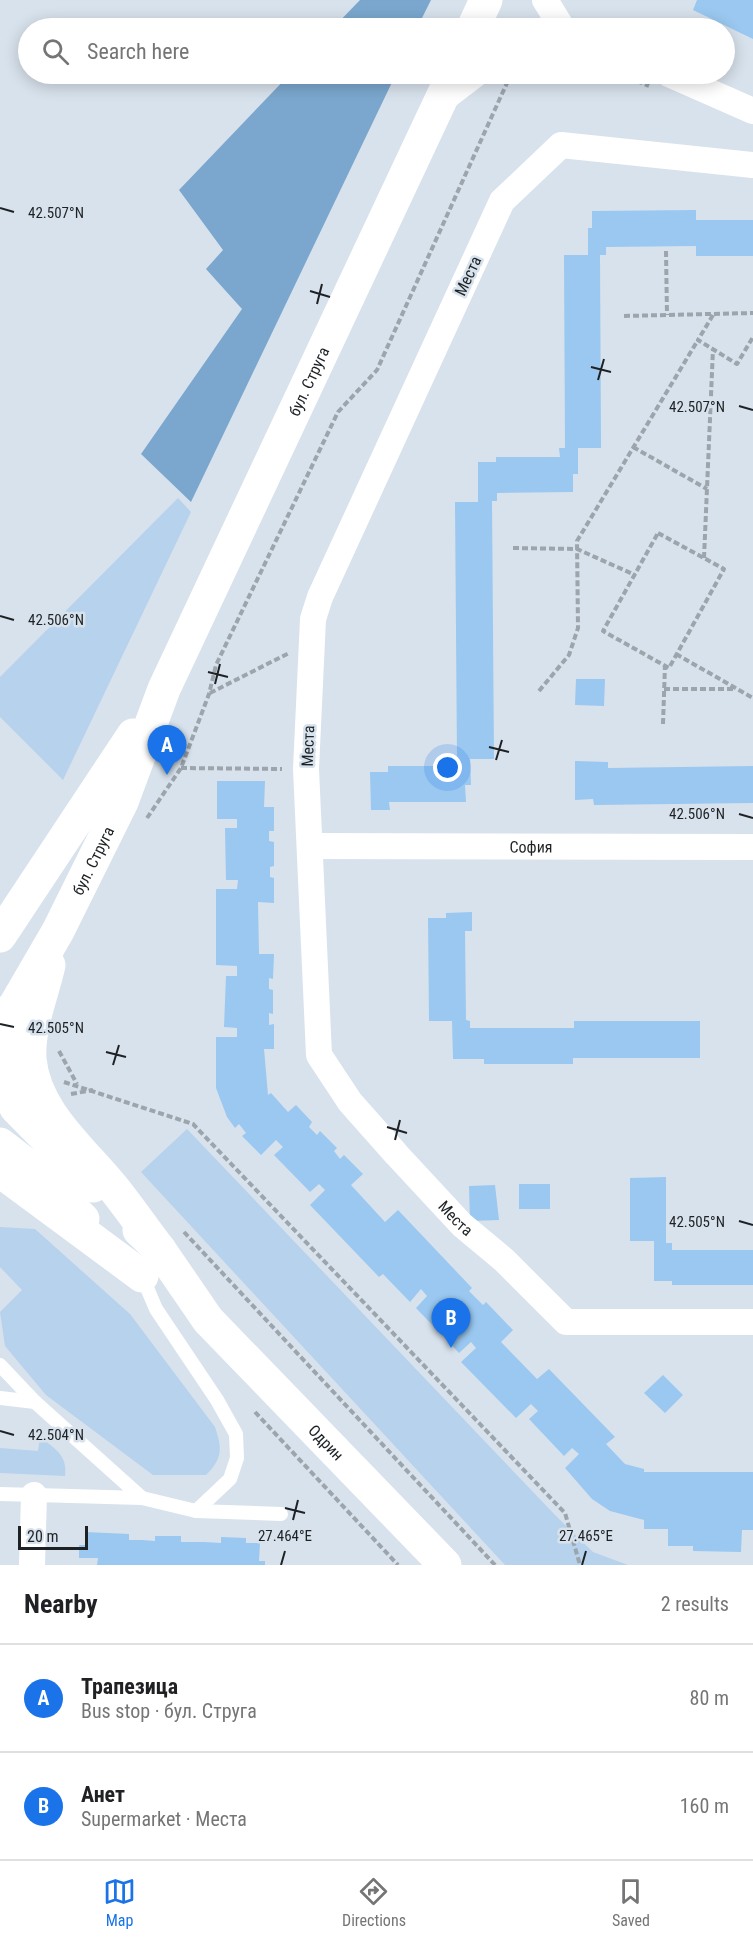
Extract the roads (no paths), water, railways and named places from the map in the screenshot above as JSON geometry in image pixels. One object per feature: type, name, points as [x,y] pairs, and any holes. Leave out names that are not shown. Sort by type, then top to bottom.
[{"type":"main road","points":[[478,18],[486,0]]},
{"type":"main road","name":"бул. Струга","points":[[2,1019],[58,932],[123,802],[164,689],[446,88]]},
{"type":"main road","name":"бул. Струга","points":[[0,936],[164,689]]},
{"type":"main road","points":[[0,908],[70,830]]},
{"type":"main road","points":[[58,932],[31,1040],[30,1059],[36,1086],[48,1111],[119,1194],[160,1251]]},
{"type":"main road","points":[[0,1073],[6,1040],[2,1019]]},
{"type":"main road","name":"Одрин","points":[[0,1073],[8,1094],[28,1121],[160,1251],[208,1320],[445,1565]]},
{"type":"main road","name":"Одрин","points":[[0,1144],[26,1164],[160,1251]]},
{"type":"main road","points":[[0,1171],[160,1251]]},
{"type":"street","points":[[545,0],[554,18]]},
{"type":"street","points":[[692,84],[753,111]]},
{"type":"street","name":"Места","points":[[753,165],[561,145],[502,201],[320,597],[313,619],[311,643],[306,769],[320,1055],[350,1102],[462,1225],[504,1260],[566,1322],[753,1322]]},
{"type":"street","name":"София","points":[[311,846],[753,847]]},
{"type":"street","points":[[32,1565],[34,1495]]},
{"type":"lane","points":[[160,1251],[156,1309],[217,1400],[236,1434],[237,1458],[230,1479],[196,1510]]},
{"type":"lane","points":[[0,1365],[34,1402],[142,1498]]},
{"type":"lane","points":[[0,1398],[34,1402]]},
{"type":"lane","points":[[0,1494],[142,1498],[196,1510],[281,1514]]},
{"type":"place","name":"Трапезица","points":[[167,775]]},
{"type":"place","name":"Анет","points":[[451,1348]]}]
